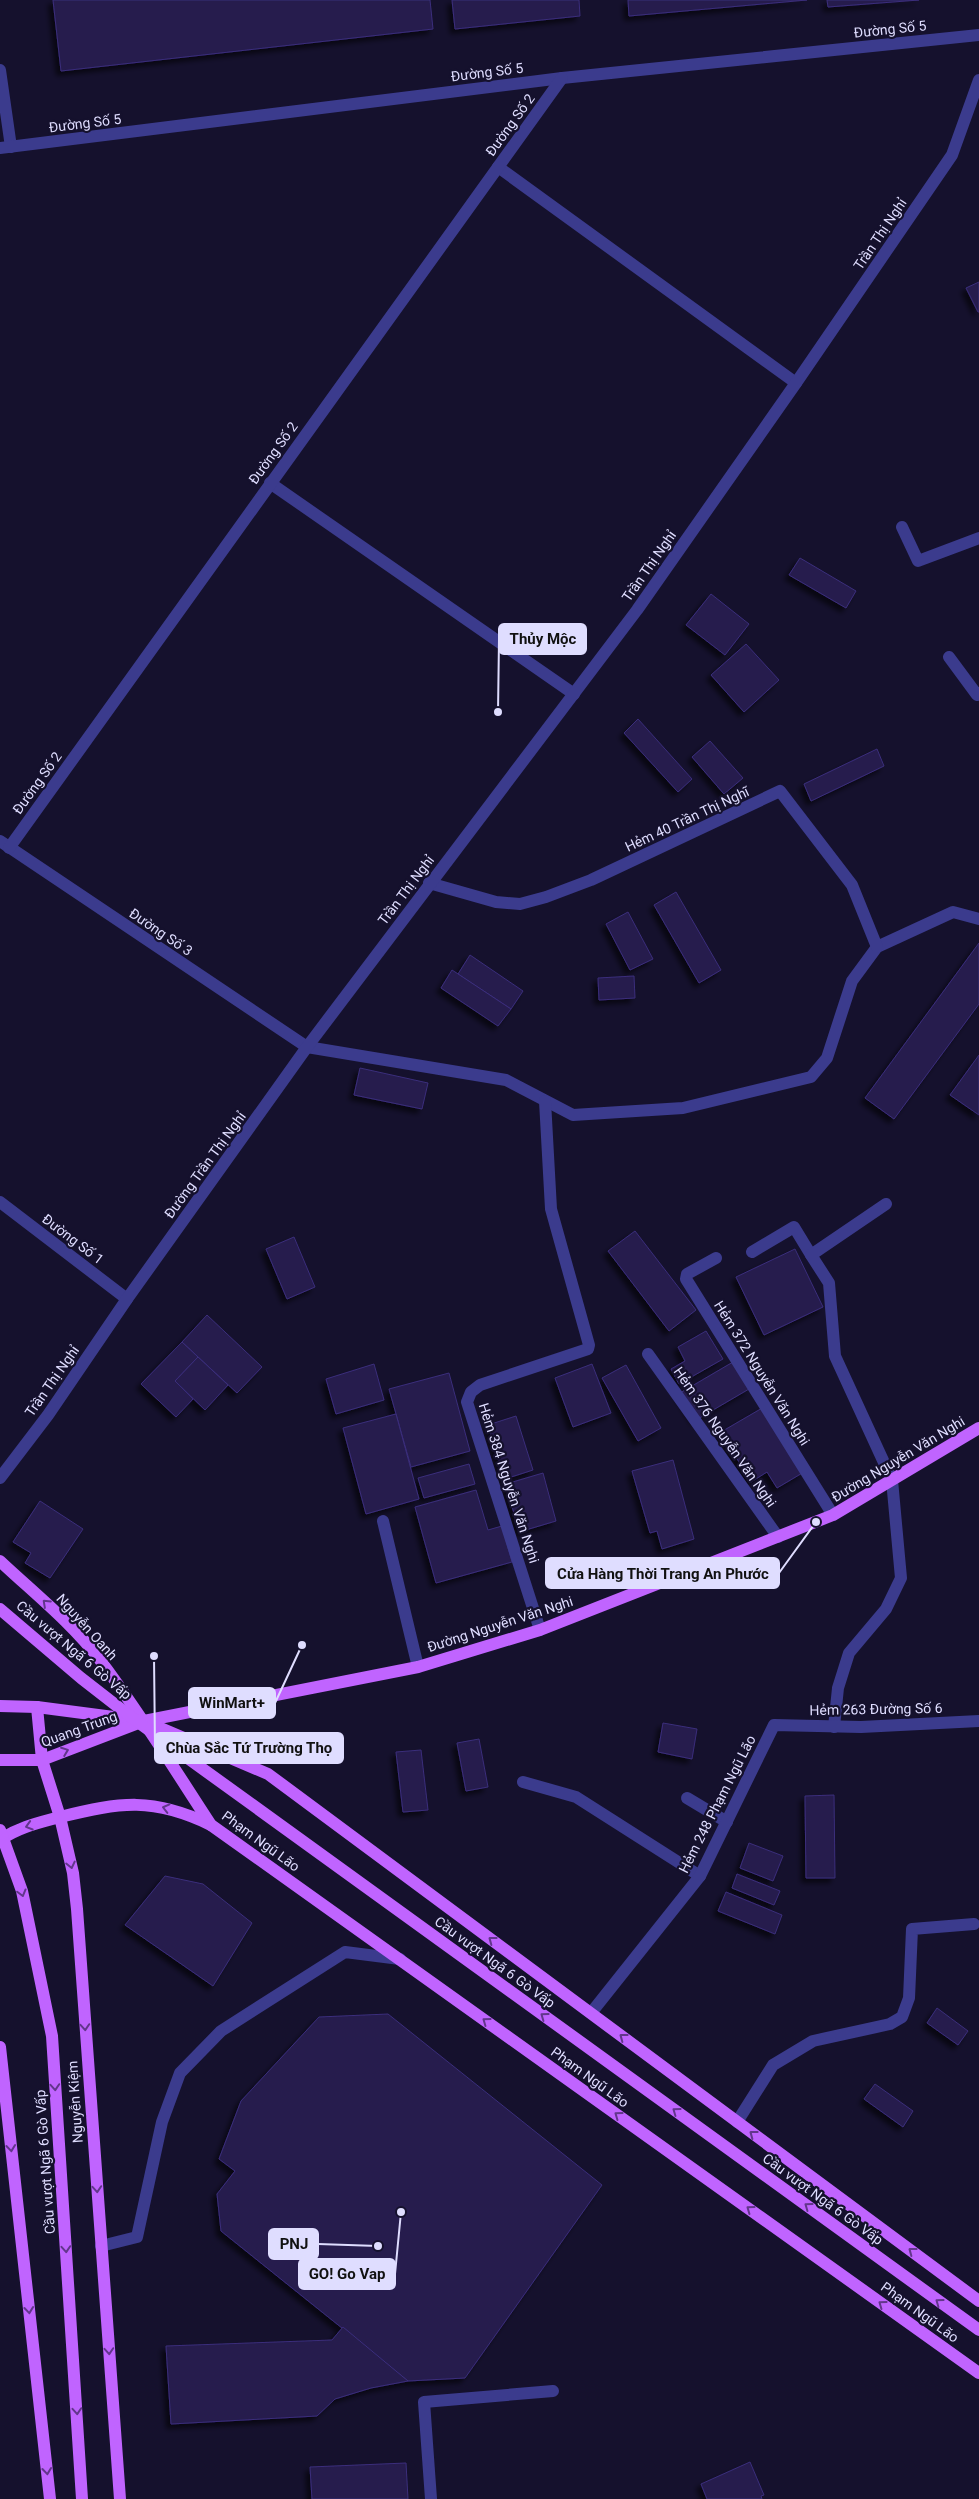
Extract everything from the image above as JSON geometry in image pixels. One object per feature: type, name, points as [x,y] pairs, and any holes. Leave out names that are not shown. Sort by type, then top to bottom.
[{"type":"main road","name":"Đường Nguyễn Văn Nghi","points":[[144,1721],[418,1667],[540,1630],[833,1515],[979,1428]]},
{"type":"main road","name":"Nguyễn Oanh","points":[[0,1561],[75,1631],[100,1660],[144,1721]]},
{"type":"main road","name":"Cầu vượt Ngã 6 Gò Vấp","points":[[0,1609],[81,1678],[135,1720],[979,2330]]},
{"type":"main road","name":"Quang Trung","points":[[0,1706],[37,1707],[144,1721]]},
{"type":"main road","name":"Nguyễn Kiệm","points":[[37,1707],[42,1760],[60,1818],[73,1872],[77,1909],[120,2499]]},
{"type":"main road","name":"Quang Trung","points":[[0,1760],[42,1760],[144,1721]]},
{"type":"main road","name":"Phạm Ngũ Lão","points":[[144,1721],[212,1825],[979,2373]]},
{"type":"main road","points":[[144,1721],[268,1774],[979,2301]]},
{"type":"main road","points":[[0,1840],[26,1826],[98,1808],[127,1804],[146,1805],[185,1812],[212,1825]]},
{"type":"main road","name":"Cầu vượt Ngã 6 Gò Vấp","points":[[0,1830],[22,1891],[52,2036],[82,2499]]},
{"type":"main road","points":[[0,2047],[50,2499]]},
{"type":"street","name":"Đường Số 5","points":[[5,148],[562,78],[979,35]]},
{"type":"street","points":[[0,70],[5,148]]},
{"type":"street","name":"Đường Số 2","points":[[5,844],[270,483],[562,78]]},
{"type":"street","name":"Trần Thị Nghỉ","points":[[307,1047],[637,610],[796,383],[952,155],[979,80]]},
{"type":"street","points":[[498,167],[796,383]]},
{"type":"street","points":[[270,483],[574,694]]},
{"type":"street","points":[[902,527],[918,561],[979,538]]},
{"type":"street","points":[[949,657],[977,694],[979,693]]},
{"type":"street","name":"Hẻm 40 Trần Thị Nghĩ","points":[[429,883],[496,902],[520,904],[546,897],[591,880],[780,791],[852,885],[877,948]]},
{"type":"street","name":"Đường Số 3","points":[[5,844],[307,1047]]},
{"type":"street","points":[[307,1047],[506,1080],[573,1116],[683,1108],[811,1077],[827,1058],[852,980],[877,948],[953,912],[979,919]]},
{"type":"street","name":"Đường Trần Thị Nghỉ","points":[[127,1299],[307,1047]]},
{"type":"street","name":"Hẻm 384 Nguyễn Văn Nghi","points":[[540,1630],[467,1402],[471,1392],[480,1385],[588,1349],[589,1345],[551,1209],[545,1101]]},
{"type":"street","name":"Đường Số 1","points":[[0,1202],[127,1299]]},
{"type":"street","points":[[811,1255],[886,1204]]},
{"type":"street","points":[[752,1252],[794,1227],[829,1284],[834,1356],[892,1480],[901,1578],[886,1609],[849,1653],[838,1688],[834,1727]]},
{"type":"street","name":"Hẻm 372 Nguyễn Văn Nghi","points":[[716,1258],[687,1274],[686,1280],[833,1515]]},
{"type":"street","name":"Trần Thị Nghỉ","points":[[0,1478],[48,1415],[127,1299]]},
{"type":"street","name":"Hẻm 376 Nguyễn Văn Nghi","points":[[648,1354],[778,1537]]},
{"type":"street","points":[[383,1521],[418,1667]]},
{"type":"street","name":"Hẻm 263 Đường Số 6","points":[[774,1725],[861,1728],[979,1721]]},
{"type":"street","name":"Hẻm 248 Phạm Ngũ Lão","points":[[591,2013],[700,1876],[774,1725]]},
{"type":"street","points":[[523,1782],[576,1797],[700,1876]]},
{"type":"street","points":[[687,1798],[727,1822]]},
{"type":"street","points":[[737,2122],[773,2064],[813,2041],[890,2024],[902,2017],[909,1998],[912,1929],[974,1924]]},
{"type":"street","points":[[101,2246],[137,2237],[162,2122],[180,2073],[221,2031],[345,1952],[400,1959]]},
{"type":"street","points":[[431,2499],[424,2402],[553,2391]]},
{"type":"building","points":[[53,0],[430,0],[433,29],[61,71]]},
{"type":"building","points":[[452,0],[579,0],[580,16],[455,29]]},
{"type":"building","points":[[628,0],[807,0],[629,16]]},
{"type":"building","points":[[827,0],[919,0],[828,7]]},
{"type":"building","points":[[979,282],[979,312],[978,312],[966,288]]},
{"type":"building","points":[[800,558],[856,591],[846,608],[789,575]]},
{"type":"building","points":[[711,594],[749,624],[725,655],[686,625]]},
{"type":"building","points":[[746,644],[779,680],[744,712],[711,675]]},
{"type":"building","points":[[638,719],[692,779],[678,792],[624,733]]},
{"type":"building","points":[[710,741],[743,778],[724,794],[692,757]]},
{"type":"building","points":[[877,749],[884,766],[811,801],[804,784]]},
{"type":"building","points":[[676,892],[721,970],[699,983],[654,905]]},
{"type":"building","points":[[628,912],[653,959],[630,970],[606,924]]},
{"type":"building","points":[[979,943],[979,1004],[894,1119],[865,1098]]},
{"type":"building","points":[[470,955],[523,991],[511,1009],[458,974]]},
{"type":"building","points":[[452,970],[511,1009],[498,1026],[441,988]]},
{"type":"building","points":[[634,976],[635,998],[599,1000],[598,978]]},
{"type":"building","points":[[979,1055],[979,1115],[950,1095]]},
{"type":"building","points":[[360,1068],[428,1083],[422,1109],[354,1095]]},
{"type":"building","points":[[635,1231],[696,1310],[669,1331],[608,1251]]},
{"type":"building","points":[[294,1237],[315,1287],[287,1299],[266,1249]]},
{"type":"building","points":[[795,1249],[823,1307],[764,1335],[736,1277]]},
{"type":"building","points":[[207,1315],[262,1367],[237,1393],[182,1342]]},
{"type":"building","points":[[706,1331],[723,1359],[679,1384],[671,1369],[685,1361],[678,1347]]},
{"type":"building","points":[[182,1342],[198,1357],[175,1381],[193,1399],[176,1417],[141,1384]]},
{"type":"building","points":[[198,1357],[228,1385],[205,1410],[175,1381]]},
{"type":"building","points":[[733,1362],[749,1389],[696,1420],[680,1393]]},
{"type":"building","points":[[374,1364],[384,1400],[336,1414],[326,1379]]},
{"type":"building","points":[[592,1364],[611,1413],[573,1427],[555,1378]]},
{"type":"building","points":[[626,1365],[661,1428],[638,1441],[602,1378]]},
{"type":"building","points":[[449,1373],[470,1451],[411,1467],[389,1389]]},
{"type":"building","points":[[764,1407],[804,1472],[777,1488],[767,1472],[751,1482],[721,1432]]},
{"type":"building","points":[[396,1414],[419,1499],[366,1514],[343,1428]]},
{"type":"building","points":[[516,1416],[533,1470],[505,1479],[488,1425]]},
{"type":"building","points":[[673,1460],[694,1539],[662,1549],[657,1531],[650,1533],[632,1471]]},
{"type":"building","points":[[469,1464],[475,1484],[424,1498],[418,1478]]},
{"type":"building","points":[[543,1473],[556,1521],[519,1532],[506,1484]]},
{"type":"building","points":[[476,1490],[488,1530],[502,1526],[512,1562],[436,1583],[415,1507]]},
{"type":"building","points":[[40,1501],[83,1529],[50,1578],[25,1563],[31,1553],[13,1542]]},
{"type":"building","points":[[663,1723],[697,1729],[692,1759],[658,1752]]},
{"type":"building","points":[[479,1739],[488,1787],[466,1791],[457,1743]]},
{"type":"building","points":[[421,1750],[428,1810],[403,1812],[396,1752]]},
{"type":"building","points":[[834,1795],[835,1878],[806,1878],[805,1796]]},
{"type":"building","points":[[749,1843],[783,1856],[773,1881],[740,1868]]},
{"type":"building","points":[[737,1874],[780,1891],[774,1905],[732,1888]]},
{"type":"building","points":[[165,1876],[203,1884],[252,1923],[213,1986],[125,1925]]},
{"type":"building","points":[[726,1892],[782,1915],[775,1934],[718,1911]]},
{"type":"building","points":[[937,2008],[968,2031],[958,2045],[927,2023]]},
{"type":"building","points":[[388,2014],[602,2185],[465,2378],[408,2381],[221,2231],[217,2194],[235,2171],[219,2159],[241,2101],[319,2017]]},
{"type":"building","points":[[875,2084],[913,2111],[903,2127],[864,2099]]},
{"type":"building","points":[[343,2327],[408,2381],[371,2388],[335,2399],[317,2416],[171,2424],[166,2346],[332,2340]]},
{"type":"building","points":[[750,2462],[764,2495],[761,2496],[762,2499],[707,2499],[701,2484]]},
{"type":"building","points":[[406,2463],[408,2499],[312,2499],[310,2467]]},
{"type":"place","name":"Thủy Mộc","points":[[498,712]]},
{"type":"place","name":"Cửa Hàng Thời Trang An Phước","points":[[816,1522]]},
{"type":"place","name":"WinMart+","points":[[302,1645]]},
{"type":"place","name":"Chùa Sắc Tứ Trường Thọ","points":[[154,1656]]},
{"type":"place","name":"GO! Go Vap","points":[[401,2212]]},
{"type":"place","name":"PNJ","points":[[378,2246]]}]
